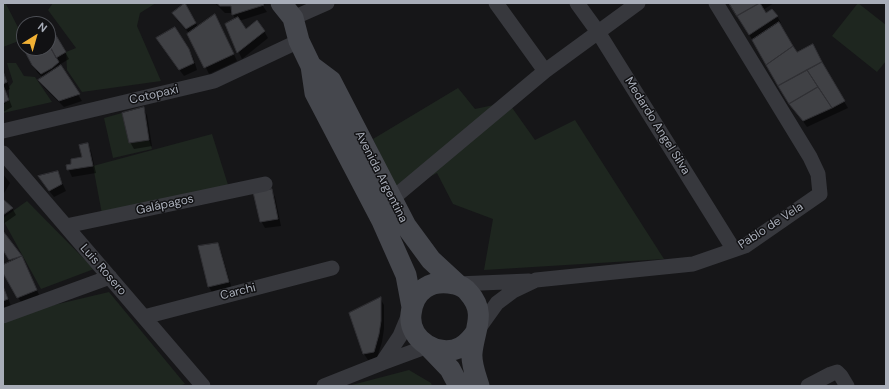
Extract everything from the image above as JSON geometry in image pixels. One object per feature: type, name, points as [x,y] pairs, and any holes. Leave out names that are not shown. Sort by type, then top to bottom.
[{"type":"main road","name":"Avenida Argentina","points":[[287,10],[311,66],[315,94],[382,221],[406,275],[412,307]]},
{"type":"main road","name":"Avenida Argentina","points":[[311,66],[331,81],[406,226],[427,254],[457,284]]},
{"type":"main road","points":[[459,386],[450,369],[428,346],[419,339],[413,330],[410,318],[416,297],[424,289],[435,283],[446,282],[457,284],[467,290],[474,299],[479,310],[479,321],[472,355],[475,375],[479,386]]},
{"type":"main road","points":[[428,346],[438,350],[450,350],[460,347],[469,341],[476,332]]},
{"type":"street","points":[[287,10],[327,3]]},
{"type":"street","points":[[496,3],[545,71]]},
{"type":"street","name":"Medardo Angel Silva","points":[[577,3],[598,32],[734,250]]},
{"type":"street","points":[[392,199],[545,71],[638,3]]},
{"type":"street","name":"Pablo de Vela","points":[[476,332],[497,303],[513,291],[536,280],[693,264],[745,246],[820,194],[818,174],[810,157],[716,3]]},
{"type":"street","name":"Cotopaxi","points":[[3,131],[214,81],[300,41]]},
{"type":"street","name":"Luis Rosero","points":[[3,153],[203,386]]},
{"type":"street","name":"Galápagos","points":[[66,226],[265,184]]},
{"type":"street","name":"Carchi","points":[[144,317],[332,268]]},
{"type":"street","points":[[3,316],[110,277]]},
{"type":"street","points":[[457,284],[536,280]]},
{"type":"street","points":[[382,363],[400,336],[412,307]]},
{"type":"street","points":[[324,386],[428,346]]},
{"type":"street","points":[[808,386],[837,372],[847,386]]},
{"type":"shaded area","points":[[3,3],[8,3],[6,4],[16,23],[16,42],[3,47]]},
{"type":"shaded area","points":[[53,3],[156,3],[140,13],[137,26],[161,81],[82,92],[67,70],[66,52],[76,48],[56,21],[56,16],[52,16],[48,10]]},
{"type":"shaded area","points":[[858,3],[886,25],[886,61],[877,72],[832,36]]},
{"type":"shaded area","points":[[7,63],[16,63],[24,76],[35,77],[52,102],[3,113],[3,105],[9,100],[9,87],[13,82]]},
{"type":"shaded area","points":[[458,88],[475,109],[508,102],[535,140],[575,120],[664,259],[484,270],[493,219],[453,204],[437,173],[398,193],[373,139]]},
{"type":"shaded area","points":[[122,113],[129,143],[149,140],[152,149],[113,158],[104,118]]},
{"type":"shaded area","points":[[212,134],[229,188],[102,214],[93,166]]},
{"type":"shaded area","points":[[27,201],[94,269],[41,289],[3,220],[3,218]]},
{"type":"shaded area","points":[[109,292],[185,384],[178,386],[3,386],[3,317]]},
{"type":"shaded area","points":[[409,370],[431,383],[432,386],[348,386]]},
{"type":"building","points":[[185,3],[196,23],[186,29],[172,13]]},
{"type":"building","points":[[217,3],[262,3],[264,5],[232,15],[231,6],[220,6]]},
{"type":"building","points":[[729,3],[760,3],[737,16]]},
{"type":"building","points":[[760,3],[766,13],[772,9],[778,16],[749,35],[737,16]]},
{"type":"building","points":[[215,14],[234,54],[204,68],[187,34]]},
{"type":"building","points":[[238,17],[246,29],[257,20],[265,31],[237,53],[225,24]]},
{"type":"building","points":[[779,22],[793,46],[766,65],[752,40]]},
{"type":"building","points":[[175,27],[189,49],[194,63],[179,70],[156,38]]},
{"type":"building","points":[[56,35],[66,52],[56,58],[55,56]]},
{"type":"building","points":[[813,44],[822,62],[778,86],[766,65],[793,46],[797,52]]},
{"type":"building","points":[[27,56],[55,56],[59,62],[41,74],[32,65]]},
{"type":"building","points":[[822,62],[845,101],[832,108],[807,70]]},
{"type":"building","points":[[61,65],[80,94],[59,101],[38,80]]},
{"type":"building","points":[[807,70],[818,87],[789,104],[778,86]]},
{"type":"building","points":[[3,71],[7,82],[3,84]]},
{"type":"building","points":[[3,85],[9,100],[3,103]]},
{"type":"building","points":[[818,87],[832,108],[803,121],[789,104]]},
{"type":"building","points":[[144,107],[149,140],[129,143],[122,113]]},
{"type":"building","points":[[88,143],[93,166],[67,170],[66,165],[71,164],[71,159],[82,157],[79,145]]},
{"type":"building","points":[[58,171],[62,184],[49,191],[38,176]]},
{"type":"building","points":[[272,189],[278,219],[260,222],[253,192]]},
{"type":"building","points":[[3,199],[13,208],[3,215]]},
{"type":"building","points":[[3,231],[22,256],[9,260],[3,250]]},
{"type":"building","points":[[218,243],[229,282],[208,287],[198,246]]},
{"type":"building","points":[[22,256],[37,290],[17,298],[3,273],[3,265]]},
{"type":"building","points":[[3,286],[8,299],[3,301]]},
{"type":"building","points":[[381,297],[381,321],[374,352],[363,354],[349,313]]}]
